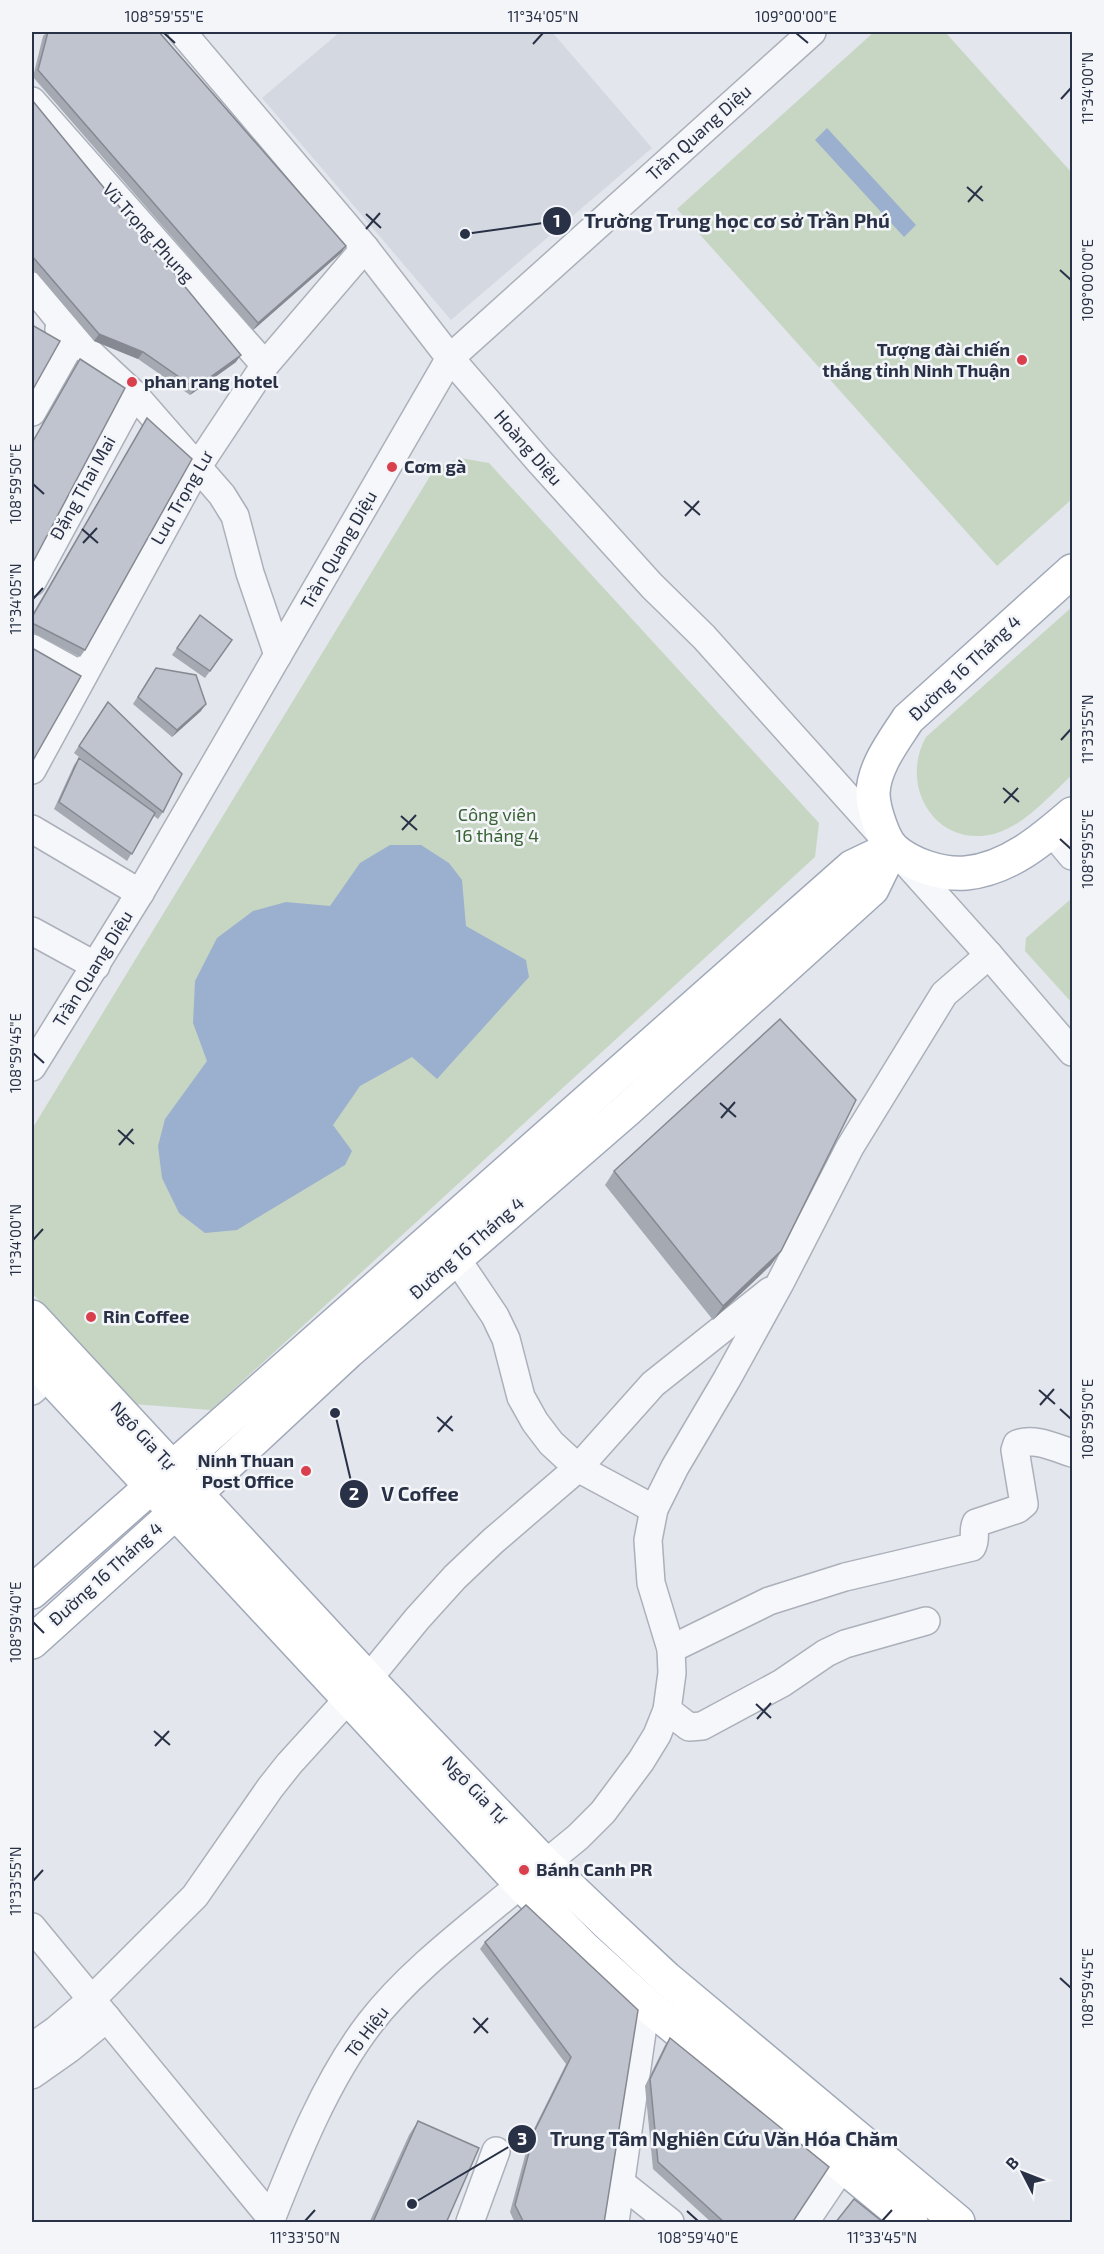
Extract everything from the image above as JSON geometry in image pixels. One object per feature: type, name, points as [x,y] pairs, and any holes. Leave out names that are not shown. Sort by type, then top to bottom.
[{"type":"main road","name":"Đường 16 Tháng 4","points":[[892,848],[879,823],[873,793],[880,768],[890,746],[908,719],[1072,571]]},
{"type":"main road","points":[[892,848],[915,863],[940,871],[966,873],[1021,855],[1062,823]]},
{"type":"main road","name":"Đường 16 Tháng 4","points":[[32,1592],[162,1477],[337,1341],[456,1258],[518,1182],[606,1085],[852,867],[892,848]]},
{"type":"main road","name":"Đường 16 Tháng 4","points":[[32,1642],[186,1503],[337,1341],[518,1182],[628,1109],[872,889],[892,848]]},
{"type":"main road","points":[[606,1085],[628,1109]]},
{"type":"main road","name":"Ngô Gia Tự","points":[[32,1317],[162,1477],[358,1689],[521,1884],[584,1947],[646,2004],[911,2223]]},
{"type":"main road","name":"Ngô Gia Tự","points":[[37,1375],[162,1477]]},
{"type":"main road","name":"Ngô Gia Tự","points":[[358,1689],[666,1978],[958,2223]]},
{"type":"main road","points":[[521,1884],[545,1863]]},
{"type":"main road","points":[[646,2004],[666,1978]]},
{"type":"main road","points":[[842,2168],[861,2141]]},
{"type":"street","name":"Hoàng Diệu","points":[[182,32],[365,248],[450,358],[652,586],[704,637],[989,955],[1072,1052]]},
{"type":"street","name":"Trần Quang Diệu","points":[[32,1067],[140,893],[450,358],[812,32]]},
{"type":"street","name":"Vũ Trọng Phụng","points":[[32,101],[265,365]]},
{"type":"street","name":"Lưu Trọng Lư","points":[[32,770],[198,465],[265,365],[365,248]]},
{"type":"street","points":[[32,286],[74,338],[134,394],[222,495],[235,516],[250,573],[278,655]]},
{"type":"street","points":[[32,314],[74,338]]},
{"type":"street","points":[[32,412],[74,338]]},
{"type":"street","name":"Đặng Thai Mai","points":[[32,582],[134,394]]},
{"type":"street","points":[[32,648],[83,676]]},
{"type":"street","points":[[1062,823],[1072,856]]},
{"type":"street","points":[[32,829],[140,893]]},
{"type":"street","points":[[32,931],[96,966]]},
{"type":"street","points":[[545,1863],[578,1837],[603,1812],[657,1735],[667,1710],[672,1673],[670,1649],[651,1583],[648,1561],[648,1540],[654,1509],[675,1467],[780,1283],[849,1147],[944,994],[989,955]]},
{"type":"street","points":[[456,1258],[495,1316],[512,1356],[521,1397],[535,1422],[551,1443],[578,1468],[654,1509]]},
{"type":"street","points":[[33,2065],[99,2008],[195,1896],[276,1780],[455,1577],[578,1468],[653,1384],[780,1283]]},
{"type":"street","points":[[670,1649],[769,1601],[845,1577],[968,1549],[975,1541],[976,1523],[1018,1509],[1024,1504],[1015,1450],[1017,1444],[1026,1441],[1036,1442],[1072,1453]]},
{"type":"street","points":[[667,1710],[689,1727],[702,1726],[782,1683],[825,1653],[845,1644],[926,1621]]},
{"type":"street","name":"Tô Hiệu","points":[[271,2221],[332,2082],[370,2022],[445,1948],[521,1884]]},
{"type":"street","points":[[32,1927],[271,2221]]},
{"type":"street","points":[[615,2223],[646,2004]]},
{"type":"street","points":[[470,2223],[496,2151]]},
{"type":"street","points":[[805,2223],[842,2168]]},
{"type":"street","points":[[621,2183],[670,2223]]},
{"type":"shaded area","points":[[340,32],[552,32],[652,148],[451,320],[262,98]]},
{"type":"green space","points":[[874,32],[945,32],[1072,173],[1072,499],[997,566],[677,209]]},
{"type":"green space","name":"Công viên 16 tháng 4","points":[[460,458],[489,463],[819,823],[815,857],[211,1410],[133,1404],[32,1293],[32,1129],[435,468]]},
{"type":"green space","points":[[1072,607],[1072,775],[1037,808],[1008,829],[976,836],[957,833],[941,824],[928,810],[920,794],[917,776],[919,756],[926,737]]},
{"type":"green space","points":[[1072,898],[1072,1003],[1025,951],[1026,938]]},
{"type":"water","points":[[827,128],[916,225],[904,237],[815,140]]},
{"type":"water","points":[[390,845],[421,845],[449,863],[462,880],[466,926],[526,960],[529,977],[437,1079],[412,1057],[360,1086],[333,1125],[352,1151],[345,1165],[237,1230],[205,1233],[179,1213],[162,1178],[158,1146],[165,1119],[207,1061],[193,1023],[195,981],[217,938],[253,911],[286,902],[330,906],[360,863]]},
{"type":"building","points":[[48,32],[159,32],[346,246],[258,323],[38,70]]},
{"type":"building","points":[[32,100],[241,355],[195,388],[143,352],[99,334],[32,256]]},
{"type":"building","points":[[32,325],[60,341],[32,391]]},
{"type":"building","points":[[80,359],[125,388],[32,564],[32,443]]},
{"type":"building","points":[[147,418],[192,459],[85,650],[32,623],[32,617]]},
{"type":"building","points":[[200,615],[232,640],[210,671],[177,648]]},
{"type":"building","points":[[32,648],[81,676],[32,762]]},
{"type":"building","points":[[156,668],[196,675],[206,704],[177,730],[138,697]]},
{"type":"building","points":[[108,702],[182,774],[163,812],[79,746]]},
{"type":"building","points":[[79,758],[155,813],[132,854],[59,802]]},
{"type":"building","points":[[780,1019],[856,1100],[781,1251],[723,1306],[614,1171]]},
{"type":"building","points":[[526,1905],[638,2010],[604,2223],[524,2223],[515,2205],[535,2130],[571,2057],[485,1942]]},
{"type":"building","points":[[670,2038],[829,2167],[792,2223],[725,2223],[658,2162],[650,2079]]},
{"type":"building","points":[[418,2121],[479,2148],[446,2223],[374,2223],[373,2222]]},
{"type":"building","points":[[854,2199],[884,2223],[835,2223]]},
{"type":"place","name":"Trường Trung học cơ sở Trần Phú","points":[[465,234]]},
{"type":"place","name":"Tượng đài chiến thắng tỉnh Ninh Thuận","points":[[1022,360]]},
{"type":"place","name":"phan rang hotel","points":[[132,382]]},
{"type":"place","name":"Cơm gà","points":[[392,467]]},
{"type":"place","name":"Rin Coffee","points":[[91,1317]]},
{"type":"place","name":"V Coffee","points":[[335,1413]]},
{"type":"place","name":"Ninh Thuan Post Office","points":[[306,1471]]},
{"type":"place","name":"Bánh Canh PR","points":[[524,1870]]},
{"type":"place","name":"Trung Tâm Nghiên Cứu Văn Hóa Chăm","points":[[412,2204]]}]
